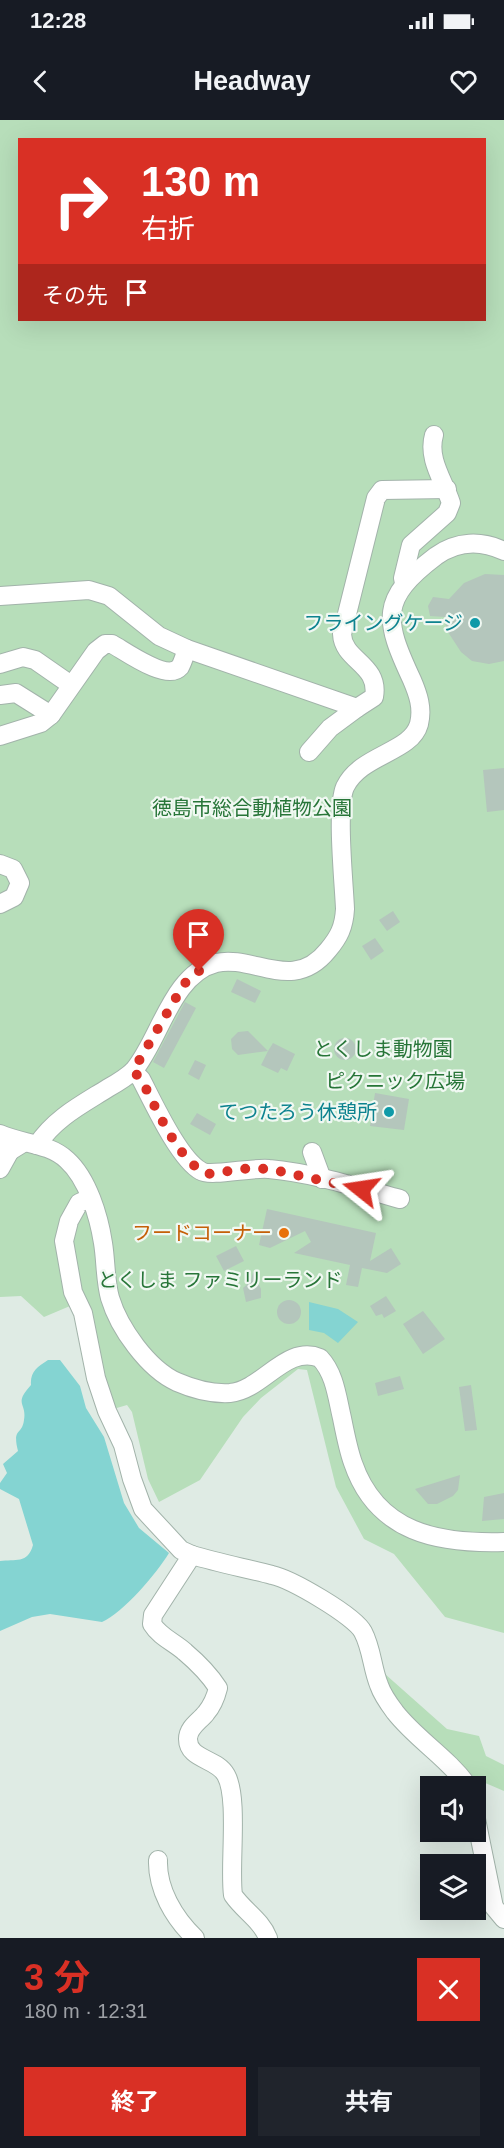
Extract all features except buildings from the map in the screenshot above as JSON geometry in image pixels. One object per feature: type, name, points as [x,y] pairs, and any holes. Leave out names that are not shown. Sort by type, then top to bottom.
[{"type":"street","points":[[404,583],[403,578],[411,545],[447,513],[451,503],[430,447],[434,435]]},
{"type":"street","points":[[309,752],[315,742],[330,728],[374,697],[376,687],[373,676],[347,649],[342,641],[342,634],[376,498],[382,490],[447,489]]},
{"type":"street","points":[[0,1169],[17,1147],[133,1071],[184,984],[199,971],[216,963],[230,963],[280,971],[295,971],[325,954],[337,939],[344,925],[341,807],[345,788],[353,775],[365,764],[402,745],[411,737],[418,725],[421,710],[417,693],[394,641],[390,622],[396,597],[404,583],[443,551],[461,544],[479,543],[504,551]]},
{"type":"street","points":[[0,596],[89,590],[109,596],[159,636],[187,649],[357,708]]},
{"type":"street","points":[[0,736],[41,723],[51,716],[71,684],[96,651],[105,644],[112,644],[163,671],[174,671],[180,666],[187,649]]},
{"type":"street","points":[[0,664],[23,657],[35,660],[71,684]]},
{"type":"street","points":[[0,695],[16,693],[51,716]]},
{"type":"street","points":[[0,864],[13,869],[20,883],[14,897],[0,903]]},
{"type":"street","points":[[133,1071],[141,1079],[174,1141],[200,1171],[208,1174],[250,1168],[269,1169],[322,1179],[400,1199]]},
{"type":"street","points":[[0,1134],[17,1147],[67,1160],[80,1175],[90,1198],[103,1242],[110,1298],[137,1347],[164,1374],[194,1388],[213,1393],[232,1393],[248,1388],[291,1358],[302,1354],[320,1358],[331,1375],[352,1462],[361,1482],[389,1516],[426,1536],[449,1541],[504,1542]]},
{"type":"street","points":[[312,1152],[322,1179]]},
{"type":"street","points":[[90,1198],[79,1203],[69,1221],[64,1241],[73,1292],[83,1313],[96,1378],[107,1411],[123,1445],[143,1509],[175,1544],[192,1556],[238,1569],[274,1575],[308,1591],[350,1617],[363,1630],[379,1686],[394,1711],[413,1732],[456,1769],[461,1776]]},
{"type":"street","points":[[192,1556],[153,1615],[152,1624],[157,1633],[192,1658],[218,1688],[207,1712],[188,1735],[188,1744],[200,1757],[216,1762],[227,1775],[231,1793],[233,1895],[240,1905],[260,1923],[268,1938]]},
{"type":"street","points":[[481,1842],[494,1907],[504,1919]]},
{"type":"street","points":[[158,1860],[158,1877],[164,1894],[184,1928],[195,1938]]},
{"type":"green space","name":"徳島市総合動植物公園","points":[[0,120],[504,120],[504,1633],[445,1617],[394,1554],[364,1539],[336,1487],[307,1370],[298,1369],[261,1398],[243,1417],[200,1480],[159,1502],[148,1479],[132,1412],[127,1405],[103,1412],[80,1321],[70,1306],[44,1317],[21,1296],[0,1297]]},
{"type":"green space","points":[[385,1674],[447,1729],[479,1736],[486,1756],[504,1765],[504,1791],[486,1783],[486,1776],[473,1776],[392,1702]]},
{"type":"water","points":[[309,1302],[338,1309],[358,1322],[338,1343],[324,1333],[309,1330]]},
{"type":"water","points":[[48,1360],[60,1360],[80,1386],[86,1408],[104,1437],[124,1503],[139,1528],[169,1553],[139,1592],[120,1610],[102,1622],[50,1614],[32,1617],[0,1631],[0,1561],[24,1558],[33,1545],[19,1499],[0,1489],[0,1483],[7,1473],[3,1464],[18,1451],[16,1438],[24,1420],[23,1396],[31,1385],[35,1370]]},
{"type":"place","name":"フライングケージ","points":[[475,623]]},
{"type":"place","name":"てつたろう休憩所","points":[[389,1112]]},
{"type":"place","name":"フードコーナー","points":[[284,1233]]},
{"type":"route","points":[[199,971],[184,984],[133,1071],[141,1079],[174,1141],[200,1171],[208,1174],[250,1168],[269,1169],[330,1180],[361,1189]]},
{"type":"park label","name":"とくしま動物園","points":[[383,1049]]},
{"type":"park label","name":"ピクニック広場","points":[[395,1081]]},
{"type":"park label","name":"とくしま ファミリーランド","points":[[220,1280]]}]
